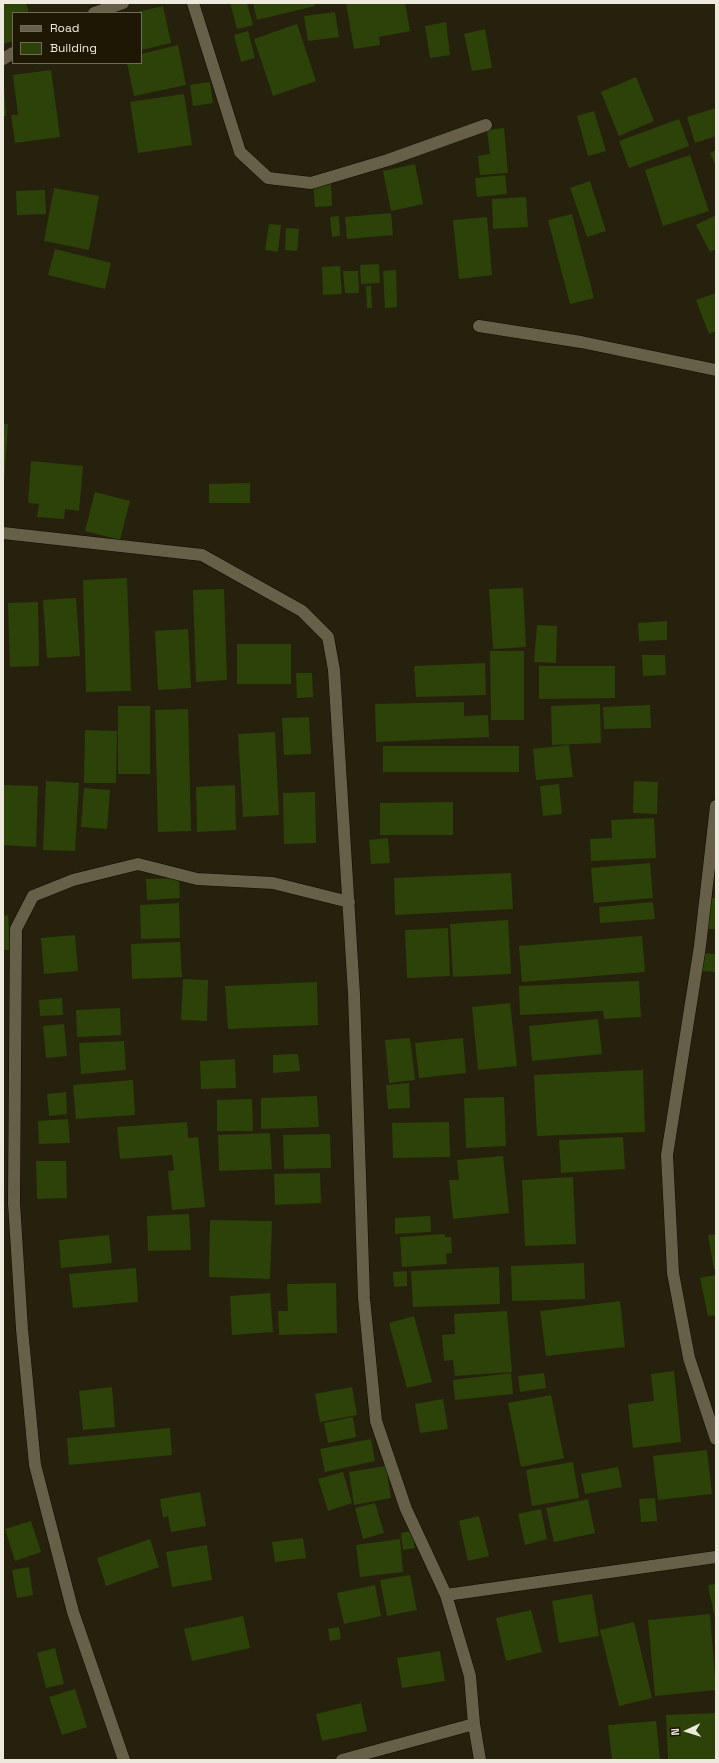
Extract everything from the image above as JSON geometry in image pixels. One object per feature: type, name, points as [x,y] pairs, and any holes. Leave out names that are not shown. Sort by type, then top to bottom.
[{"type":"street","points":[[97,12],[123,3]]},
{"type":"street","points":[[193,3],[240,152],[268,178],[311,183],[388,160],[486,125]]},
{"type":"street","points":[[3,59],[12,54]]},
{"type":"street","points":[[479,326],[581,342],[716,370]]},
{"type":"street","points":[[3,533],[202,555],[302,611],[328,637],[334,670],[354,994],[364,1298],[376,1421],[406,1509],[446,1595],[470,1676],[474,1724],[480,1760]]},
{"type":"street","points":[[716,806],[700,946],[667,1155],[673,1273],[688,1358],[716,1439]]},
{"type":"street","points":[[124,1760],[73,1612],[35,1465],[22,1329],[14,1203],[16,929],[33,896],[73,880],[138,864],[197,879],[273,883],[348,902]]},
{"type":"street","points":[[446,1595],[716,1557]]},
{"type":"street","points":[[342,1760],[474,1724]]},
{"type":"building","points":[[3,3],[26,3],[29,12],[12,12],[12,41],[3,44]]},
{"type":"building","points":[[230,3],[247,3],[253,25],[237,29]]},
{"type":"building","points":[[253,3],[314,3],[315,6],[257,20]]},
{"type":"building","points":[[346,3],[405,3],[410,31],[379,37],[380,45],[354,49]]},
{"type":"building","points":[[163,6],[171,43],[142,50],[142,12],[137,12]]},
{"type":"building","points":[[335,12],[339,37],[308,41],[304,16]]},
{"type":"building","points":[[446,22],[450,55],[430,58],[425,26]]},
{"type":"building","points":[[297,24],[316,81],[273,96],[254,39]]},
{"type":"building","points":[[485,29],[492,68],[472,71],[464,34]]},
{"type":"building","points":[[248,31],[255,58],[241,62],[234,35]]},
{"type":"building","points":[[178,45],[186,85],[134,96],[127,64],[142,64],[142,54]]},
{"type":"building","points":[[51,70],[60,137],[15,143],[11,115],[18,115],[13,75]]},
{"type":"building","points":[[636,77],[654,121],[619,136],[601,92]]},
{"type":"building","points":[[210,82],[213,103],[193,106],[190,85]]},
{"type":"building","points":[[4,85],[6,116],[3,116]]},
{"type":"building","points":[[184,94],[192,145],[138,153],[130,102]]},
{"type":"building","points":[[716,108],[716,136],[695,143],[687,117]]},
{"type":"building","points":[[594,111],[606,151],[588,156],[577,116]]},
{"type":"building","points":[[679,119],[689,146],[629,168],[619,141]]},
{"type":"building","points":[[504,128],[508,173],[480,175],[478,156],[490,154],[487,130]]},
{"type":"building","points":[[716,150],[716,167],[710,153]]},
{"type":"building","points":[[690,155],[709,211],[663,226],[645,170]]},
{"type":"building","points":[[415,164],[423,204],[391,211],[383,171]]},
{"type":"building","points":[[505,175],[507,194],[477,197],[475,178]]},
{"type":"building","points":[[590,181],[606,231],[587,237],[570,188]]},
{"type":"building","points":[[331,182],[332,206],[315,207],[313,184]]},
{"type":"building","points":[[54,188],[99,196],[89,250],[44,241]]},
{"type":"building","points":[[45,190],[46,214],[17,215],[16,191]]},
{"type":"building","points":[[526,197],[528,227],[493,229],[492,199]]},
{"type":"building","points":[[391,213],[393,235],[347,239],[345,217]]},
{"type":"building","points":[[572,214],[594,298],[570,304],[548,220]]},
{"type":"building","points":[[716,215],[716,249],[710,252],[696,225]]},
{"type":"building","points":[[339,216],[340,236],[332,237],[330,217]]},
{"type":"building","points":[[487,217],[492,275],[459,279],[453,220]]},
{"type":"building","points":[[269,224],[281,225],[278,252],[265,250]]},
{"type":"building","points":[[286,228],[299,229],[297,251],[285,250]]},
{"type":"building","points":[[55,249],[111,263],[105,289],[48,275]]},
{"type":"building","points":[[379,264],[380,283],[361,284],[360,265]]},
{"type":"building","points":[[340,266],[342,294],[323,295],[322,267]]},
{"type":"building","points":[[396,270],[397,307],[385,308],[383,271]]},
{"type":"building","points":[[343,271],[358,271],[359,293],[345,293]]},
{"type":"building","points":[[366,286],[371,286],[372,308],[367,308]]},
{"type":"building","points":[[716,293],[716,331],[709,334],[696,300]]},
{"type":"building","points":[[3,424],[8,424],[4,483],[3,483]]},
{"type":"building","points":[[31,461],[83,466],[79,511],[65,509],[64,519],[37,517],[39,504],[28,503]]},
{"type":"building","points":[[250,483],[250,503],[209,503],[209,484]]},
{"type":"building","points":[[95,492],[130,501],[120,540],[85,531]]},
{"type":"building","points":[[127,578],[131,691],[86,692],[83,580]]},
{"type":"building","points":[[523,588],[526,647],[493,649],[489,589]]},
{"type":"building","points":[[224,589],[227,680],[196,682],[193,590]]},
{"type":"building","points":[[76,598],[80,656],[47,658],[43,600]]},
{"type":"building","points":[[38,602],[39,666],[10,667],[8,603]]},
{"type":"building","points":[[667,621],[667,640],[639,641],[638,623]]},
{"type":"building","points":[[537,625],[557,626],[556,663],[534,662]]},
{"type":"building","points":[[188,629],[191,688],[158,690],[155,631]]},
{"type":"building","points":[[237,644],[291,644],[291,684],[237,684]]},
{"type":"building","points":[[490,651],[524,651],[524,720],[491,720]]},
{"type":"building","points":[[642,655],[665,655],[666,675],[643,676]]},
{"type":"building","points":[[485,663],[486,695],[416,697],[414,666]]},
{"type":"building","points":[[539,666],[615,666],[615,698],[539,699]]},
{"type":"building","points":[[296,673],[312,673],[313,697],[297,698]]},
{"type":"building","points":[[464,702],[464,716],[488,715],[489,737],[376,742],[375,704]]},
{"type":"building","points":[[600,704],[601,743],[552,745],[551,706]]},
{"type":"building","points":[[650,705],[651,728],[604,729],[603,707]]},
{"type":"building","points":[[118,706],[150,706],[150,774],[118,774]]},
{"type":"building","points":[[188,709],[191,831],[158,832],[155,710]]},
{"type":"building","points":[[309,717],[311,754],[284,755],[282,718]]},
{"type":"building","points":[[85,730],[117,731],[116,783],[84,783]]},
{"type":"building","points":[[275,732],[279,815],[243,817],[238,734]]},
{"type":"building","points":[[569,745],[573,777],[536,780],[533,749]]},
{"type":"building","points":[[383,746],[519,746],[519,772],[383,772]]},
{"type":"building","points":[[46,781],[79,783],[75,851],[43,850]]},
{"type":"building","points":[[634,781],[658,782],[657,814],[633,813]]},
{"type":"building","points":[[559,784],[562,814],[543,816],[540,786]]},
{"type":"building","points":[[4,785],[38,786],[36,847],[3,845]]},
{"type":"building","points":[[235,785],[236,830],[197,832],[196,787]]},
{"type":"building","points":[[84,788],[110,790],[107,829],[81,827]]},
{"type":"building","points":[[315,792],[316,843],[284,844],[283,793]]},
{"type":"building","points":[[453,802],[453,835],[380,835],[380,803]]},
{"type":"building","points":[[654,818],[656,858],[591,861],[590,839],[612,838],[611,820]]},
{"type":"building","points":[[388,838],[390,863],[371,864],[369,840]]},
{"type":"building","points":[[650,863],[653,898],[594,903],[591,868]]},
{"type":"building","points":[[511,873],[513,909],[395,915],[394,878]]},
{"type":"building","points":[[179,878],[180,898],[147,900],[146,879]]},
{"type":"building","points":[[708,898],[716,898],[716,929],[707,929]]},
{"type":"building","points":[[653,902],[655,919],[600,923],[599,907]]},
{"type":"building","points":[[179,903],[180,938],[141,939],[140,905]]},
{"type":"building","points":[[8,915],[10,950],[3,950],[3,916]]},
{"type":"building","points":[[508,920],[511,974],[453,977],[450,924]]},
{"type":"building","points":[[448,928],[450,976],[407,978],[405,930]]},
{"type":"building","points":[[75,935],[78,971],[44,974],[41,938]]},
{"type":"building","points":[[642,936],[645,972],[522,982],[519,946]]},
{"type":"building","points":[[180,942],[182,977],[132,979],[131,944]]},
{"type":"building","points":[[703,953],[716,954],[716,972],[702,971]]},
{"type":"building","points":[[183,979],[208,980],[207,1021],[181,1020]]},
{"type":"building","points":[[639,981],[641,1017],[604,1019],[603,1011],[520,1015],[519,986]]},
{"type":"building","points":[[317,982],[318,1025],[228,1029],[225,986]]},
{"type":"building","points":[[62,998],[63,1015],[40,1016],[39,1000]]},
{"type":"building","points":[[510,1003],[517,1066],[478,1070],[472,1007]]},
{"type":"building","points":[[120,1008],[121,1035],[77,1037],[76,1010]]},
{"type":"building","points":[[598,1019],[602,1054],[532,1061],[529,1026]]},
{"type":"building","points":[[64,1024],[67,1056],[46,1058],[43,1026]]},
{"type":"building","points":[[410,1038],[415,1080],[389,1083],[385,1040]]},
{"type":"building","points":[[463,1038],[466,1073],[419,1078],[415,1043]]},
{"type":"building","points":[[124,1041],[126,1070],[81,1074],[79,1043]]},
{"type":"building","points":[[298,1054],[300,1071],[273,1073],[273,1055]]},
{"type":"building","points":[[235,1059],[236,1088],[201,1089],[200,1061]]},
{"type":"building","points":[[643,1070],[645,1132],[537,1136],[534,1075]]},
{"type":"building","points":[[133,1080],[135,1115],[76,1119],[73,1085]]},
{"type":"building","points":[[409,1083],[410,1108],[388,1109],[386,1085]]},
{"type":"building","points":[[66,1092],[67,1114],[49,1116],[47,1094]]},
{"type":"building","points":[[317,1096],[319,1127],[261,1129],[261,1098]]},
{"type":"building","points":[[504,1097],[506,1146],[466,1148],[464,1098]]},
{"type":"building","points":[[252,1099],[253,1131],[217,1131],[217,1100]]},
{"type":"building","points":[[68,1119],[70,1143],[39,1144],[38,1121]]},
{"type":"building","points":[[187,1122],[188,1138],[198,1137],[205,1207],[172,1210],[168,1171],[174,1170],[172,1155],[120,1159],[117,1127]]},
{"type":"building","points":[[449,1122],[450,1157],[393,1158],[392,1123]]},
{"type":"building","points":[[270,1133],[272,1169],[219,1171],[218,1135]]},
{"type":"building","points":[[330,1134],[331,1168],[284,1169],[283,1135]]},
{"type":"building","points":[[623,1137],[625,1169],[561,1173],[559,1140]]},
{"type":"building","points":[[503,1156],[509,1213],[453,1219],[449,1180],[459,1180],[457,1160]]},
{"type":"building","points":[[36,1161],[66,1161],[67,1198],[37,1199]]},
{"type":"building","points":[[320,1173],[321,1203],[275,1205],[274,1174]]},
{"type":"building","points":[[573,1177],[576,1244],[525,1246],[522,1180]]},
{"type":"building","points":[[189,1214],[191,1250],[148,1251],[147,1216]]},
{"type":"building","points":[[430,1216],[431,1232],[395,1234],[395,1218]]},
{"type":"building","points":[[210,1220],[272,1221],[270,1279],[209,1277]]},
{"type":"building","points":[[445,1234],[445,1237],[451,1237],[452,1253],[446,1254],[447,1264],[402,1267],[400,1237]]},
{"type":"building","points":[[716,1234],[716,1269],[714,1269],[708,1235]]},
{"type":"building","points":[[109,1235],[112,1263],[61,1268],[59,1240]]},
{"type":"building","points":[[584,1263],[585,1299],[512,1301],[511,1266]]},
{"type":"building","points":[[499,1267],[500,1304],[413,1307],[411,1271]]},
{"type":"building","points":[[136,1268],[138,1302],[73,1308],[69,1274]]},
{"type":"building","points":[[407,1271],[407,1286],[394,1287],[393,1272]]},
{"type":"building","points":[[716,1275],[716,1315],[708,1316],[700,1278]]},
{"type":"building","points":[[336,1283],[337,1333],[279,1335],[278,1311],[288,1311],[287,1284]]},
{"type":"building","points":[[270,1293],[273,1332],[232,1335],[230,1296]]},
{"type":"building","points":[[620,1301],[625,1347],[546,1356],[540,1311]]},
{"type":"building","points":[[507,1311],[512,1372],[455,1376],[453,1360],[444,1361],[442,1335],[455,1334],[454,1314]]},
{"type":"building","points":[[414,1316],[432,1382],[407,1388],[389,1323]]},
{"type":"building","points":[[674,1371],[681,1442],[633,1448],[628,1404],[654,1401],[651,1374]]},
{"type":"building","points":[[511,1373],[513,1394],[455,1400],[453,1380]]},
{"type":"building","points":[[544,1373],[546,1388],[520,1392],[518,1376]]},
{"type":"building","points":[[112,1387],[115,1427],[83,1430],[79,1391]]},
{"type":"building","points":[[352,1387],[357,1415],[320,1422],[315,1394]]},
{"type":"building","points":[[551,1395],[564,1458],[521,1467],[508,1403]]},
{"type":"building","points":[[443,1399],[448,1429],[420,1433],[415,1404]]},
{"type":"building","points":[[353,1417],[356,1437],[328,1443],[324,1423]]},
{"type":"building","points":[[170,1428],[172,1455],[69,1465],[67,1438]]},
{"type":"building","points":[[371,1439],[375,1461],[325,1472],[320,1449]]},
{"type":"building","points":[[707,1450],[712,1494],[658,1500],[653,1456]]},
{"type":"building","points":[[573,1462],[579,1498],[532,1506],[526,1470]]},
{"type":"building","points":[[386,1466],[391,1498],[354,1505],[349,1472]]},
{"type":"building","points":[[618,1467],[622,1487],[585,1494],[581,1474]]},
{"type":"building","points":[[343,1472],[352,1503],[328,1511],[318,1479]]},
{"type":"building","points":[[200,1492],[206,1526],[171,1532],[168,1516],[163,1518],[160,1499]]},
{"type":"building","points":[[655,1498],[657,1521],[641,1522],[639,1499]]},
{"type":"building","points":[[588,1499],[595,1533],[554,1542],[546,1508]]},
{"type":"building","points":[[375,1503],[384,1533],[363,1539],[355,1508]]},
{"type":"building","points":[[541,1509],[547,1539],[525,1545],[518,1514]]},
{"type":"building","points":[[479,1516],[489,1556],[468,1561],[459,1521]]},
{"type":"building","points":[[31,1521],[41,1552],[15,1561],[5,1529]]},
{"type":"building","points":[[412,1531],[415,1548],[403,1550],[401,1533]]},
{"type":"building","points":[[303,1538],[306,1558],[275,1562],[272,1542]]},
{"type":"building","points":[[150,1539],[159,1567],[106,1586],[97,1558]]},
{"type":"building","points":[[400,1539],[403,1572],[360,1577],[356,1545]]},
{"type":"building","points":[[207,1545],[212,1580],[172,1587],[166,1552]]},
{"type":"building","points":[[29,1567],[33,1595],[17,1598],[12,1570]]},
{"type":"building","points":[[410,1575],[417,1610],[387,1616],[380,1580]]},
{"type":"building","points":[[716,1584],[716,1619],[715,1619],[708,1585]]},
{"type":"building","points":[[375,1585],[381,1616],[344,1624],[337,1593]]},
{"type":"building","points":[[592,1594],[599,1636],[559,1643],[552,1601]]},
{"type":"building","points":[[531,1610],[542,1652],[506,1661],[496,1618]]},
{"type":"building","points":[[710,1614],[716,1690],[655,1696],[648,1620]]},
{"type":"building","points":[[243,1616],[250,1648],[192,1661],[184,1629]]},
{"type":"building","points":[[634,1622],[652,1698],[619,1706],[600,1630]]},
{"type":"building","points":[[339,1627],[341,1639],[330,1641],[328,1629]]},
{"type":"building","points":[[55,1648],[64,1684],[46,1688],[37,1653]]},
{"type":"building","points":[[440,1651],[445,1681],[402,1688],[397,1658]]},
{"type":"building","points":[[75,1689],[87,1727],[62,1735],[49,1697]]},
{"type":"building","points":[[361,1703],[367,1731],[322,1741],[316,1714]]},
{"type":"building","points":[[716,1713],[716,1760],[668,1760],[666,1715]]},
{"type":"building","points":[[656,1721],[660,1760],[612,1760],[608,1725]]}]
